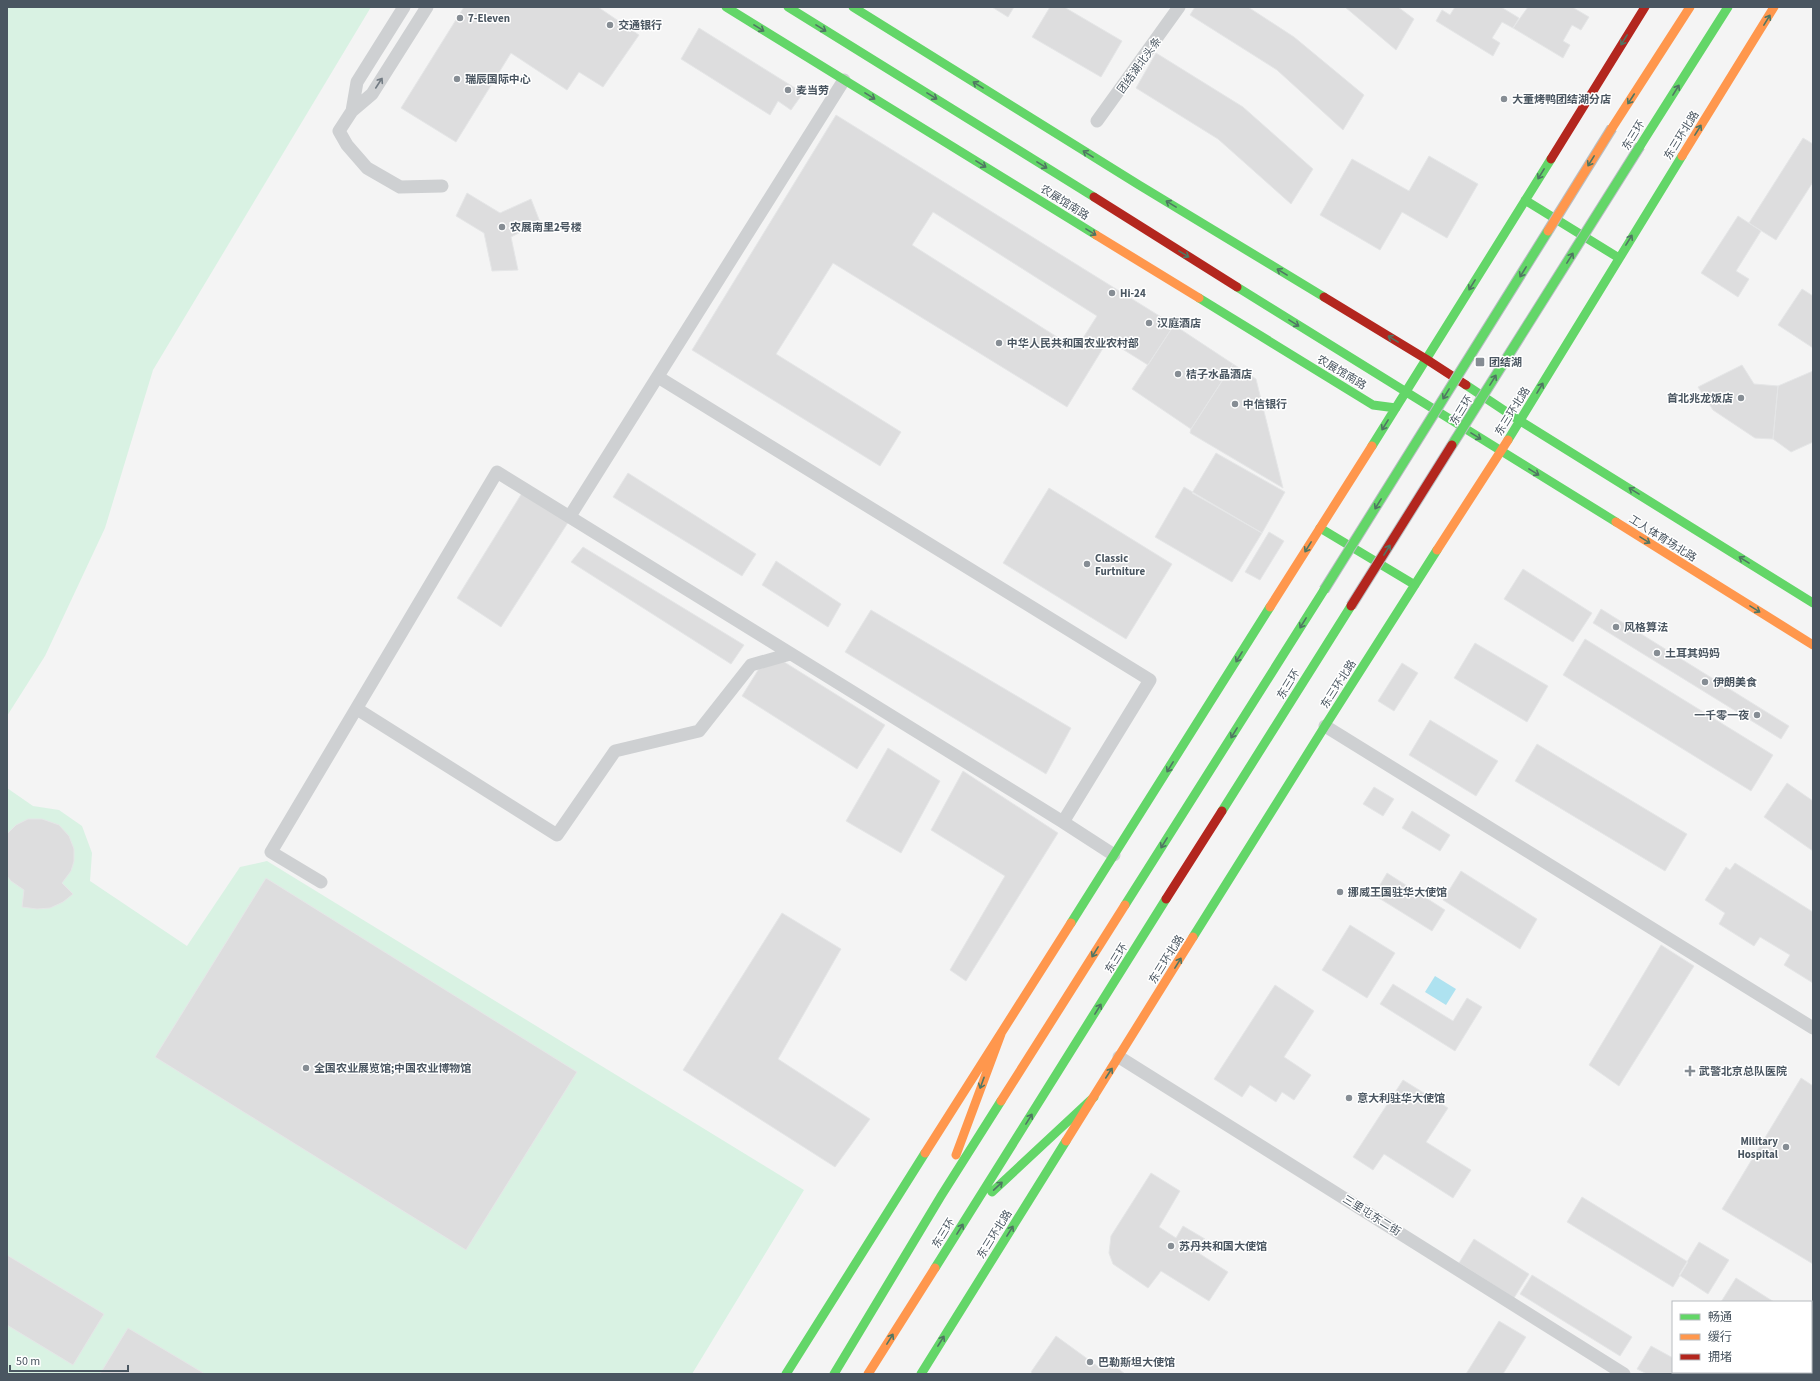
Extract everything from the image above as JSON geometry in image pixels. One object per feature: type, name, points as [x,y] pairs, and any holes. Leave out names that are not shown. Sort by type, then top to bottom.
[{"type":"main road","name":"农展馆南路","points":[[726,7],[1373,405],[1396,408]]},
{"type":"main road","name":"农展馆南路","points":[[788,7],[1501,451]]},
{"type":"main road","points":[[853,7],[1139,185],[1426,360],[1520,421],[1813,602]]},
{"type":"main road","name":"东三环","points":[[834,1374],[941,1196],[1324,590],[1612,128],[1690,7]]},
{"type":"main road","name":"东三环","points":[[869,1373],[1728,7]]},
{"type":"main road","name":"东三环北路","points":[[921,1374],[1325,726],[1520,421],[1774,7]]},
{"type":"main road","points":[[786,1374],[1396,408],[1642,8]]},
{"type":"main road","points":[[1525,200],[1619,258]]},
{"type":"main road","name":"工人体育场北路","points":[[1501,451],[1813,645]]},
{"type":"main road","points":[[1320,528],[1415,585]]},
{"type":"main road","points":[[941,1196],[1001,1034]]},
{"type":"main road","points":[[970,1213],[1094,1096]]},
{"type":"main road","points":[[827,1374],[845,1357]]},
{"type":"street","points":[[352,111],[357,82],[404,7]]},
{"type":"street","points":[[427,7],[372,94],[352,111],[339,131],[347,145],[367,168],[400,187],[442,186]]},
{"type":"street","name":"团结湖北头条","points":[[1097,121],[1178,7]]},
{"type":"street","points":[[570,516],[844,80]]},
{"type":"street","points":[[658,377],[1150,680],[1063,822]]},
{"type":"street","points":[[321,882],[271,852],[497,472],[1114,855]]},
{"type":"street","points":[[357,709],[557,835],[615,751],[699,731],[751,664],[790,654]]},
{"type":"street","points":[[1325,726],[1813,1028]]},
{"type":"street","name":"三里屯东二街","points":[[1119,1057],[1624,1374]]},
{"type":"green space","points":[[7,7],[371,7],[153,370],[105,528],[45,656],[7,716]]},
{"type":"green space","name":"全国农业展览馆;中国农业博物馆","points":[[7,788],[33,806],[59,810],[82,826],[92,853],[90,881],[187,946],[240,867],[267,861],[804,1190],[692,1374],[7,1374]]},
{"type":"water","points":[[1435,976],[1456,989],[1446,1005],[1425,992]]},
{"type":"building","name":"瑞辰国际中心","points":[[464,7],[598,7],[639,35],[603,87],[579,72],[567,90],[511,53],[456,142],[401,108]]},
{"type":"building","points":[[992,7],[1014,7],[1008,17]]},
{"type":"building","points":[[1050,7],[1064,7],[1122,41],[1101,77],[1032,37]]},
{"type":"building","points":[[1195,7],[1248,7],[1294,37],[1364,95],[1343,130],[1277,70],[1190,15]]},
{"type":"building","points":[[1345,7],[1398,7],[1414,19],[1396,50]]},
{"type":"building","points":[[1455,7],[1501,7],[1519,18],[1513,28],[1502,22],[1492,38],[1500,43],[1493,56],[1436,21],[1442,10],[1450,15]]},
{"type":"building","points":[[1528,7],[1572,7],[1589,17],[1581,30],[1572,25],[1563,41],[1570,45],[1563,58],[1513,28]]},
{"type":"building","points":[[699,28],[803,93],[791,110],[778,101],[770,115],[681,59]]},
{"type":"building","points":[[1156,53],[1243,107],[1313,169],[1291,204],[1218,139],[1136,88]]},
{"type":"building","points":[[836,115],[1174,325],[1148,365],[1108,340],[1067,407],[833,263],[776,354],[901,432],[880,466],[692,350]],"holes":[[[933,212],[1097,316],[1076,349],[912,245]]]},
{"type":"building","points":[[1803,138],[1813,144],[1813,182],[1776,240],[1749,223]]},
{"type":"building","points":[[1429,156],[1478,184],[1447,238],[1402,212],[1380,250],[1320,215],[1352,159],[1409,191]]},
{"type":"building","name":"农展南里2号楼","points":[[467,193],[500,213],[531,199],[540,222],[511,237],[518,270],[492,271],[484,233],[456,216]]},
{"type":"building","points":[[1738,216],[1761,231],[1736,271],[1749,279],[1738,297],[1701,273]]},
{"type":"building","points":[[1802,289],[1813,296],[1813,348],[1778,325]]},
{"type":"building","points":[[1174,325],[1233,364],[1191,429],[1132,389]]},
{"type":"building","name":"中信银行","points":[[1233,364],[1256,379],[1283,488],[1190,433],[1191,429]]},
{"type":"building","name":"首北兆龙饭店","points":[[1742,365],[1754,384],[1778,386],[1773,439],[1755,438],[1713,410],[1698,387]]},
{"type":"building","points":[[1813,371],[1813,442],[1791,452],[1773,439],[1778,386]]},
{"type":"building","points":[[1216,453],[1285,492],[1262,533],[1192,493]]},
{"type":"building","points":[[628,473],[756,554],[742,576],[613,497]]},
{"type":"building","points":[[1184,487],[1262,533],[1232,582],[1155,537]]},
{"type":"building","name":"Classic Furtniture","points":[[1049,488],[1172,564],[1126,639],[1003,563]]},
{"type":"building","points":[[522,493],[569,521],[501,627],[457,598]]},
{"type":"building","points":[[1269,532],[1284,541],[1260,580],[1245,572]]},
{"type":"building","points":[[583,547],[744,645],[731,664],[571,562]]},
{"type":"building","points":[[776,561],[841,604],[828,627],[762,585]]},
{"type":"building","points":[[1523,569],[1592,613],[1573,642],[1504,599]]},
{"type":"building","points":[[1601,609],[1789,726],[1781,739],[1593,623]]},
{"type":"building","points":[[871,610],[1071,728],[1046,774],[845,652]]},
{"type":"building","points":[[1585,639],[1773,755],[1751,791],[1563,675]]},
{"type":"building","points":[[1475,643],[1548,686],[1527,722],[1454,678]]},
{"type":"building","points":[[781,660],[885,725],[857,769],[742,696],[760,667]]},
{"type":"building","points":[[1402,663],[1418,673],[1394,711],[1378,701]]},
{"type":"building","points":[[1430,720],[1498,761],[1476,796],[1409,755]]},
{"type":"building","points":[[1537,744],[1687,834],[1665,871],[1515,781]]},
{"type":"building","points":[[888,748],[940,781],[901,853],[846,821]]},
{"type":"building","points":[[963,771],[1058,833],[966,981],[950,970],[1005,876],[931,830]]},
{"type":"building","points":[[1787,783],[1813,801],[1813,851],[1764,817]]},
{"type":"building","points":[[1374,787],[1394,799],[1383,816],[1363,804]]},
{"type":"building","points":[[1412,811],[1450,835],[1440,851],[1402,828]]},
{"type":"building","points":[[28,819],[42,819],[59,825],[69,836],[74,849],[74,861],[71,871],[62,883],[73,894],[63,902],[50,908],[37,909],[22,907],[24,890],[11,881],[7,876],[7,834],[16,825]]},
{"type":"building","points":[[1735,863],[1813,912],[1813,983],[1784,965],[1790,955],[1760,937],[1754,946],[1719,924],[1725,913],[1705,900],[1726,867],[1730,870]]},
{"type":"building","points":[[1461,871],[1537,919],[1520,949],[1443,900]]},
{"type":"building","points":[[1387,873],[1445,910],[1432,931],[1374,895]]},
{"type":"building","points":[[266,878],[577,1072],[466,1250],[155,1057]]},
{"type":"building","points":[[782,913],[841,949],[778,1059],[870,1119],[835,1167],[683,1070]]},
{"type":"building","points":[[1350,925],[1395,953],[1367,998],[1322,970]]},
{"type":"building","points":[[1661,945],[1694,966],[1619,1086],[1589,1065]]},
{"type":"building","points":[[1393,984],[1453,1021],[1467,998],[1482,1007],[1455,1051],[1380,1004]]},
{"type":"building","points":[[1275,985],[1314,1011],[1284,1057],[1311,1075],[1294,1100],[1282,1092],[1276,1102],[1250,1085],[1242,1097],[1214,1079]]},
{"type":"building","name":"Military Hospital","points":[[1801,1078],[1813,1086],[1813,1264],[1722,1209]]},
{"type":"building","points":[[1403,1080],[1448,1108],[1426,1142],[1471,1170],[1453,1198],[1384,1154],[1373,1170],[1353,1157]]},
{"type":"building","points":[[1151,1173],[1180,1191],[1159,1227],[1176,1238],[1183,1226],[1205,1239],[1197,1252],[1228,1272],[1209,1301],[1161,1271],[1148,1288],[1113,1264],[1109,1253],[1111,1236]]},
{"type":"building","points":[[1582,1197],[1688,1262],[1673,1287],[1567,1222]]},
{"type":"building","points":[[1474,1239],[1529,1274],[1514,1298],[1459,1263]]},
{"type":"building","points":[[1699,1242],[1729,1260],[1708,1294],[1679,1275]]},
{"type":"building","points":[[7,1255],[104,1314],[73,1365],[7,1325]]},
{"type":"building","points":[[1532,1275],[1632,1337],[1620,1356],[1520,1294]]},
{"type":"building","points":[[1736,1278],[1772,1301],[1722,1301]]},
{"type":"building","points":[[1499,1321],[1526,1337],[1503,1374],[1466,1374]]},
{"type":"building","points":[[1812,1326],[1813,1327],[1813,1364],[1812,1363]]},
{"type":"building","points":[[128,1328],[205,1374],[100,1374]]},
{"type":"building","points":[[1056,1336],[1100,1368],[1107,1360],[1125,1374],[1033,1374],[1031,1372]]},
{"type":"building","points":[[1651,1346],[1672,1357],[1672,1373],[1700,1374],[1647,1374],[1637,1369]]},
{"type":"traffic: fast","points":[[726,7],[1096,235]]},
{"type":"traffic: fast","points":[[788,7],[1094,197]]},
{"type":"traffic: fast","points":[[853,7],[1139,185],[1324,297]]},
{"type":"traffic: fast","points":[[1640,146],[1728,7]]},
{"type":"traffic: fast","points":[[1452,445],[1640,146]]},
{"type":"traffic: fast","points":[[1508,440],[1682,156]]},
{"type":"traffic: fast","points":[[1372,446],[1551,159]]},
{"type":"traffic: fast","points":[[1525,200],[1619,258]]},
{"type":"traffic: fast","points":[[1324,590],[1548,231]]},
{"type":"traffic: fast","points":[[1237,287],[1616,522]]},
{"type":"traffic: fast","points":[[1199,298],[1373,405],[1396,408]]},
{"type":"traffic: fast","points":[[1466,385],[1514,417],[1813,603]]},
{"type":"traffic: fast","points":[[1320,528],[1415,585]]},
{"type":"traffic: fast","points":[[1193,937],[1437,550]]},
{"type":"traffic: fast","points":[[1125,905],[1324,590]]},
{"type":"traffic: fast","points":[[1222,811],[1351,606]]},
{"type":"traffic: fast","points":[[1071,923],[1270,607]]},
{"type":"traffic: fast","points":[[935,1268],[1166,899]]},
{"type":"traffic: fast","points":[[992,1192],[1094,1097]]},
{"type":"traffic: fast","points":[[834,1374],[941,1196],[1001,1101]]},
{"type":"traffic: fast","points":[[921,1374],[1066,1141]]},
{"type":"traffic: fast","points":[[786,1374],[925,1153]]},
{"type":"traffic: slow","points":[[1612,128],[1690,7]]},
{"type":"traffic: slow","points":[[1682,156],[1774,7]]},
{"type":"traffic: slow","points":[[1548,231],[1612,128]]},
{"type":"traffic: slow","points":[[1096,235],[1199,298]]},
{"type":"traffic: slow","points":[[1437,550],[1508,440]]},
{"type":"traffic: slow","points":[[1270,607],[1372,446]]},
{"type":"traffic: slow","points":[[1616,522],[1813,645]]},
{"type":"traffic: slow","points":[[1001,1101],[1125,905]]},
{"type":"traffic: slow","points":[[925,1153],[1071,923]]},
{"type":"traffic: slow","points":[[1066,1141],[1193,937]]},
{"type":"traffic: slow","points":[[956,1155],[1001,1034]]},
{"type":"traffic: slow","points":[[868,1374],[935,1268]]},
{"type":"traffic: jam","points":[[1551,159],[1645,7]]},
{"type":"traffic: jam","points":[[1094,197],[1237,287]]},
{"type":"traffic: jam","points":[[1324,297],[1466,385]]},
{"type":"traffic: jam","points":[[1351,606],[1452,445]]},
{"type":"traffic: jam","points":[[1166,899],[1222,811]]},
{"type":"place","name":"7-Eleven","points":[[460,18]]},
{"type":"place","name":"交通银行","points":[[610,25]]},
{"type":"place","name":"瑞辰国际中心","points":[[457,79]]},
{"type":"place","name":"麦当劳","points":[[788,90]]},
{"type":"place","name":"大董烤鸭团结湖分店","points":[[1504,99]]},
{"type":"place","name":"农展南里2号楼","points":[[502,227]]},
{"type":"place","name":"Hi-24","points":[[1112,293]]},
{"type":"place","name":"汉庭酒店","points":[[1149,323]]},
{"type":"place","name":"中华人民共和国农业农村部","points":[[999,343]]},
{"type":"place","name":"团结湖","points":[[1480,362]]},
{"type":"place","name":"桔子水晶酒店","points":[[1178,374]]},
{"type":"place","name":"首北兆龙饭店","points":[[1741,398]]},
{"type":"place","name":"中信银行","points":[[1235,404]]},
{"type":"place","name":"Classic Furtniture","points":[[1087,564]]},
{"type":"place","name":"风格算法","points":[[1616,627]]},
{"type":"place","name":"土耳其妈妈","points":[[1657,653]]},
{"type":"place","name":"伊朗美食","points":[[1705,682]]},
{"type":"place","name":"一千零一夜","points":[[1757,715]]},
{"type":"place","name":"挪威王国驻华大使馆","points":[[1340,892]]},
{"type":"place","name":"全国农业展览馆;中国农业博物馆","points":[[306,1068]]},
{"type":"place","name":"武警北京总队医院","points":[[1690,1071]]},
{"type":"place","name":"意大利驻华大使馆","points":[[1349,1098]]},
{"type":"place","name":"Military Hospital","points":[[1786,1147]]},
{"type":"place","name":"苏丹共和国大使馆","points":[[1171,1246]]},
{"type":"place","name":"巴勒斯坦大使馆","points":[[1090,1362]]}]
